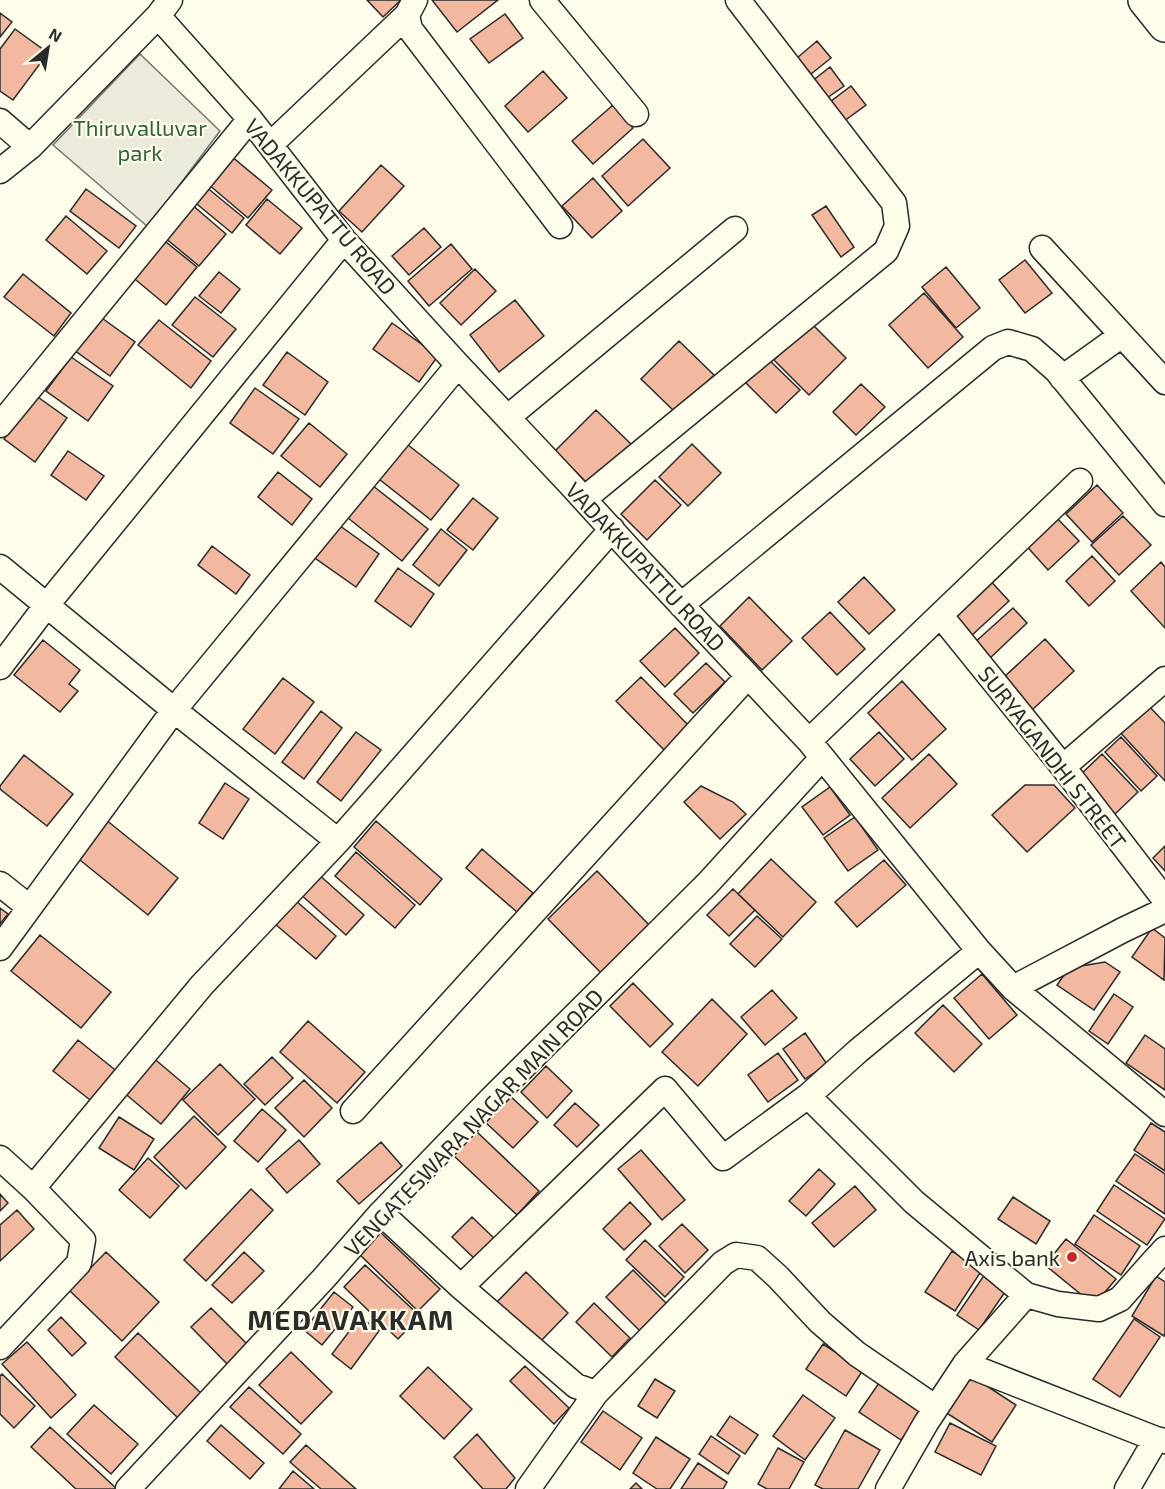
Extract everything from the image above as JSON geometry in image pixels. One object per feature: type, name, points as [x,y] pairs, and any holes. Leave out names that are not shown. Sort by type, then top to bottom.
[{"type":"street","points":[[542,0],[636,114]]},
{"type":"street","points":[[584,499],[886,251],[897,226],[894,203],[738,0]]},
{"type":"street","points":[[0,171],[30,147],[164,8]]},
{"type":"street","name":"VADAKKUPATTU ROAD","points":[[164,8],[344,240],[815,749],[979,951],[1013,988],[1165,1114]]},
{"type":"street","points":[[270,145],[411,8]]},
{"type":"street","points":[[411,8],[410,29],[560,226]]},
{"type":"street","points":[[0,425],[250,119]]},
{"type":"street","points":[[0,121],[30,147]]},
{"type":"street","points":[[508,417],[735,229]]},
{"type":"street","points":[[0,667],[46,606],[344,240]]},
{"type":"street","points":[[1042,248],[1165,382]]},
{"type":"street","points":[[1062,378],[1122,335]]},
{"type":"street","points":[[681,605],[993,348],[1008,342],[1032,349],[1056,370],[1165,504]]},
{"type":"street","points":[[0,948],[174,710],[458,365]]},
{"type":"street","name":"VENGATESWARA NAGAR MAIN ROAD","points":[[128,1489],[381,1213],[490,1100],[708,883],[815,749],[941,616],[1080,481]]},
{"type":"street","points":[[33,1188],[202,985],[338,841],[612,529]]},
{"type":"street","points":[[0,567],[338,841]]},
{"type":"street","name":"SURYAGANDHI STREET","points":[[941,616],[1063,767],[1165,900]]},
{"type":"street","points":[[352,1111],[748,676]]},
{"type":"street","points":[[1063,767],[1165,679]]},
{"type":"street","points":[[0,884],[29,907]]},
{"type":"street","points":[[1013,988],[1165,910]]},
{"type":"street","points":[[461,1287],[665,1089],[723,1158],[808,1096],[858,1051],[979,951]]},
{"type":"street","points":[[808,1096],[914,1202],[1026,1295],[1058,1304],[1099,1309],[1119,1299],[1161,1261]]},
{"type":"street","points":[[0,1158],[33,1188],[83,1240],[79,1263],[0,1347]]},
{"type":"street","points":[[381,1213],[461,1287],[576,1386],[596,1393]]},
{"type":"street","points":[[528,1489],[596,1393],[723,1263],[736,1255],[757,1258],[820,1322],[857,1354],[936,1408]]},
{"type":"street","points":[[888,1489],[926,1423],[965,1364],[1026,1295]]},
{"type":"street","points":[[965,1364],[1160,1440],[1127,1489]]},
{"type":"green space","name":"Thiruvalluvar park","points":[[140,54],[220,131],[148,227],[53,145]]},
{"type":"building","points":[[367,0],[401,0],[383,17]]},
{"type":"building","points":[[432,0],[498,0],[457,32]]},
{"type":"building","points":[[0,13],[12,22],[0,37]]},
{"type":"building","points":[[505,14],[523,38],[489,63],[470,39]]},
{"type":"building","points":[[15,29],[48,53],[13,100],[0,91],[0,49]]},
{"type":"building","points":[[817,41],[831,58],[811,74],[797,58]]},
{"type":"building","points":[[830,67],[844,86],[824,100],[811,82]]},
{"type":"building","points":[[543,71],[567,98],[528,132],[505,106]]},
{"type":"building","points":[[851,86],[866,105],[840,124],[826,105]]},
{"type":"building","points":[[613,105],[633,128],[593,164],[572,141]]},
{"type":"building","points":[[643,139],[670,168],[628,206],[602,176]]},
{"type":"building","points":[[231,156],[272,190],[248,218],[208,184]]},
{"type":"building","points":[[381,165],[404,186],[362,232],[339,211]]},
{"type":"building","points":[[593,178],[622,211],[592,238],[562,206]]},
{"type":"building","points":[[205,186],[244,218],[232,233],[192,200]]},
{"type":"building","points":[[86,189],[136,226],[119,248],[70,211]]},
{"type":"building","points":[[267,199],[302,228],[280,254],[246,225]]},
{"type":"building","points":[[191,204],[226,234],[199,266],[164,237]]},
{"type":"building","points":[[826,206],[854,247],[841,257],[812,215]]},
{"type":"building","points":[[66,216],[107,251],[87,274],[46,240]]},
{"type":"building","points":[[424,228],[441,247],[409,275],[392,256]]},
{"type":"building","points":[[161,238],[197,267],[166,305],[130,275]]},
{"type":"building","points":[[451,244],[472,269],[429,306],[408,281]]},
{"type":"building","points":[[1025,260],[1052,293],[1025,313],[999,280]]},
{"type":"building","points":[[946,267],[980,308],[956,328],[922,287]]},
{"type":"building","points":[[475,269],[496,291],[461,325],[440,303]]},
{"type":"building","points":[[219,272],[240,289],[221,313],[199,296]]},
{"type":"building","points":[[23,274],[71,313],[54,336],[4,297]]},
{"type":"building","points":[[924,293],[963,337],[928,368],[889,325]]},
{"type":"building","points":[[195,297],[236,329],[213,357],[172,325]]},
{"type":"building","points":[[515,300],[544,336],[499,372],[470,335]]},
{"type":"building","points":[[99,316],[135,342],[110,376],[74,350]]},
{"type":"building","points":[[159,320],[211,361],[191,388],[138,345]]},
{"type":"building","points":[[392,323],[438,356],[419,382],[373,349]]},
{"type":"building","points":[[811,323],[846,358],[809,395],[774,360]]},
{"type":"building","points":[[679,341],[714,375],[676,413],[641,379]]},
{"type":"building","points":[[287,352],[328,382],[305,415],[263,385]]},
{"type":"building","points":[[762,353],[800,390],[776,413],[739,376]]},
{"type":"building","points":[[71,357],[113,386],[88,421],[46,391]]},
{"type":"building","points":[[861,384],[885,407],[856,435],[833,412]]},
{"type":"building","points":[[255,388],[299,419],[273,454],[230,423]]},
{"type":"building","points":[[35,395],[67,418],[35,462],[4,439]]},
{"type":"building","points":[[596,410],[632,445],[591,487],[555,451]]},
{"type":"building","points":[[309,423],[347,454],[320,487],[281,456]]},
{"type":"building","points":[[403,441],[459,485],[431,520],[375,476]]},
{"type":"building","points":[[692,444],[721,473],[688,506],[659,477]]},
{"type":"building","points":[[68,451],[104,476],[86,500],[51,475]]},
{"type":"building","points":[[278,472],[312,499],[292,525],[258,497]]},
{"type":"building","points":[[655,480],[681,505],[647,540],[621,514]]},
{"type":"building","points":[[368,482],[428,529],[402,561],[343,514]]},
{"type":"building","points":[[1097,485],[1123,513],[1092,542],[1066,514]]},
{"type":"building","points":[[473,498],[498,518],[473,550],[447,530]]},
{"type":"building","points":[[1052,513],[1079,541],[1048,570],[1022,541]]},
{"type":"building","points":[[1123,516],[1151,545],[1119,575],[1091,545]]},
{"type":"building","points":[[336,523],[379,554],[356,587],[312,556]]},
{"type":"building","points":[[441,529],[467,550],[439,586],[413,565]]},
{"type":"building","points":[[212,546],[250,575],[236,594],[198,565]]},
{"type":"building","points":[[1092,556],[1115,581],[1089,606],[1066,581]]},
{"type":"building","points":[[1161,562],[1165,567],[1165,628],[1131,591]]},
{"type":"building","points":[[398,568],[434,594],[411,627],[375,601]]},
{"type":"building","points":[[986,576],[1009,601],[970,637],[947,612]]},
{"type":"building","points":[[864,577],[895,610],[869,634],[838,602]]},
{"type":"building","points":[[749,597],[792,641],[762,670],[720,626]]},
{"type":"building","points":[[1013,608],[1027,623],[988,660],[973,644]]},
{"type":"building","points":[[830,612],[865,649],[837,675],[802,638]]},
{"type":"building","points":[[675,628],[699,653],[665,687],[640,661]]},
{"type":"building","points":[[1045,639],[1074,671],[1032,710],[1002,679]]},
{"type":"building","points":[[43,640],[80,670],[69,684],[78,691],[60,712],[14,675]]},
{"type":"building","points":[[706,663],[725,682],[693,713],[674,694]]},
{"type":"building","points":[[641,677],[693,730],[668,754],[616,701]]},
{"type":"building","points":[[283,678],[314,702],[275,754],[243,729]]},
{"type":"building","points":[[902,681],[946,729],[912,760],[868,713]]},
{"type":"building","points":[[1147,704],[1165,723],[1165,781],[1118,730]]},
{"type":"building","points":[[321,711],[342,728],[304,779],[282,762]]},
{"type":"building","points":[[356,732],[381,750],[341,801],[317,782]]},
{"type":"building","points":[[879,732],[904,759],[875,786],[850,759]]},
{"type":"building","points":[[1121,737],[1157,776],[1141,791],[1105,752]]},
{"type":"building","points":[[929,754],[957,784],[910,828],[882,798]]},
{"type":"building","points":[[1102,754],[1138,792],[1114,815],[1078,777]]},
{"type":"building","points":[[24,755],[73,794],[47,826],[0,789]]},
{"type":"building","points":[[225,783],[249,799],[223,839],[199,823]]},
{"type":"building","points":[[1025,785],[1054,785],[1075,808],[1027,852],[992,815]]},
{"type":"building","points":[[701,786],[733,802],[746,814],[720,839],[684,802]]},
{"type":"building","points":[[830,787],[850,815],[823,835],[802,807]]},
{"type":"building","points":[[100,815],[178,878],[148,915],[70,852]]},
{"type":"building","points":[[855,817],[878,850],[848,871],[824,838]]},
{"type":"building","points":[[376,821],[442,879],[420,905],[354,847]]},
{"type":"building","points":[[1165,846],[1165,871],[1153,858]]},
{"type":"building","points":[[482,849],[533,893],[517,912],[466,868]]},
{"type":"building","points":[[356,852],[415,905],[395,928],[335,876]]},
{"type":"building","points":[[771,859],[816,902],[783,937],[738,894]]},
{"type":"building","points":[[884,860],[906,885],[857,927],[835,902]]},
{"type":"building","points":[[597,871],[652,928],[603,975],[548,919]]},
{"type":"building","points":[[317,873],[364,915],[346,935],[299,893]]},
{"type":"building","points":[[733,889],[755,910],[729,936],[707,915]]},
{"type":"building","points":[[295,900],[336,936],[316,959],[275,924]]},
{"type":"building","points":[[0,908],[8,914],[0,924]]},
{"type":"building","points":[[757,916],[782,939],[755,967],[730,944]]},
{"type":"building","points":[[1152,928],[1165,938],[1164,980],[1132,957]]},
{"type":"building","points":[[40,935],[111,992],[81,1028],[11,971]]},
{"type":"building","points":[[1105,962],[1120,972],[1094,1010],[1057,985],[1069,968]]},
{"type":"building","points":[[982,974],[1017,1015],[989,1039],[954,998]]},
{"type":"building","points":[[633,983],[673,1024],[650,1047],[610,1006]]},
{"type":"building","points":[[772,990],[797,1018],[765,1045],[741,1017]]},
{"type":"building","points":[[1114,994],[1133,1007],[1108,1044],[1089,1031]]},
{"type":"building","points":[[712,999],[747,1034],[698,1086],[662,1052]]},
{"type":"building","points":[[943,1005],[982,1044],[954,1072],[915,1033]]},
{"type":"building","points":[[308,1021],[365,1072],[337,1103],[280,1052]]},
{"type":"building","points":[[805,1033],[827,1064],[805,1079],[783,1049]]},
{"type":"building","points":[[1145,1035],[1165,1049],[1165,1090],[1126,1063]]},
{"type":"building","points":[[78,1040],[119,1073],[94,1103],[53,1071]]},
{"type":"building","points":[[778,1053],[798,1080],[768,1102],[748,1075]]},
{"type":"building","points":[[151,1056],[190,1089],[161,1124],[122,1091]]},
{"type":"building","points":[[272,1057],[293,1078],[265,1105],[244,1084]]},
{"type":"building","points":[[220,1064],[255,1099],[218,1135],[183,1100]]},
{"type":"building","points":[[546,1066],[572,1091],[547,1118],[521,1092]]},
{"type":"building","points":[[304,1080],[332,1108],[304,1137],[275,1108]]},
{"type":"building","points":[[508,1094],[538,1122],[513,1148],[483,1120]]},
{"type":"building","points":[[575,1103],[599,1125],[577,1147],[554,1125]]},
{"type":"building","points":[[262,1109],[286,1130],[258,1162],[234,1141]]},
{"type":"building","points":[[194,1116],[226,1147],[186,1189],[154,1157]]},
{"type":"building","points":[[119,1117],[154,1139],[134,1170],[99,1148]]},
{"type":"building","points":[[1151,1123],[1165,1132],[1165,1171],[1134,1150]]},
{"type":"building","points":[[476,1131],[539,1191],[517,1215],[453,1155]]},
{"type":"building","points":[[299,1140],[320,1164],[287,1193],[266,1169]]},
{"type":"building","points":[[381,1142],[402,1166],[359,1204],[337,1181]]},
{"type":"building","points":[[641,1150],[685,1200],[662,1220],[618,1169]]},
{"type":"building","points":[[1135,1154],[1165,1174],[1165,1214],[1116,1181]]},
{"type":"building","points":[[148,1158],[179,1186],[150,1218],[119,1190]]},
{"type":"building","points":[[819,1169],[835,1184],[806,1216],[789,1201]]},
{"type":"building","points":[[1114,1185],[1165,1219],[1147,1245],[1097,1211]]},
{"type":"building","points":[[855,1186],[876,1210],[834,1247],[812,1223]]},
{"type":"building","points":[[251,1189],[273,1210],[206,1281],[184,1260]]},
{"type":"building","points":[[0,1194],[8,1203],[0,1211]]},
{"type":"building","points":[[1013,1197],[1050,1221],[1036,1244],[998,1219]]},
{"type":"building","points":[[630,1202],[651,1224],[624,1250],[603,1229]]},
{"type":"building","points":[[17,1210],[34,1229],[0,1261],[0,1225]]},
{"type":"building","points":[[1094,1215],[1140,1246],[1121,1275],[1075,1244]]},
{"type":"building","points":[[472,1217],[498,1242],[478,1262],[452,1237]]},
{"type":"building","points":[[682,1224],[708,1250],[685,1273],[659,1246]]},
{"type":"building","points":[[378,1230],[440,1289],[418,1311],[357,1252]]},
{"type":"building","points":[[1066,1239],[1116,1279],[1094,1305],[1045,1265]]},
{"type":"building","points":[[645,1240],[684,1277],[665,1297],[626,1260]]},
{"type":"building","points":[[952,1251],[982,1270],[955,1311],[925,1292]]},
{"type":"building","points":[[106,1252],[159,1302],[122,1341],[69,1290]]},
{"type":"building","points":[[244,1252],[264,1271],[232,1303],[212,1285]]},
{"type":"building","points":[[365,1265],[420,1316],[398,1339],[344,1287]]},
{"type":"building","points":[[633,1270],[667,1304],[640,1331],[606,1297]]},
{"type":"building","points":[[526,1272],[568,1313],[539,1343],[497,1302]]},
{"type":"building","points":[[985,1274],[1007,1289],[979,1330],[957,1315]]},
{"type":"building","points":[[1156,1276],[1165,1282],[1164,1336],[1132,1316]]},
{"type":"building","points":[[334,1292],[353,1307],[322,1345],[304,1330]]},
{"type":"building","points":[[594,1303],[630,1338],[612,1357],[576,1322]]},
{"type":"building","points":[[211,1308],[248,1345],[228,1365],[191,1327]]},
{"type":"building","points":[[61,1317],[86,1343],[72,1356],[48,1330]]},
{"type":"building","points":[[360,1317],[379,1331],[351,1369],[332,1354]]},
{"type":"building","points":[[1134,1319],[1160,1337],[1120,1397],[1093,1379]]},
{"type":"building","points":[[138,1333],[203,1395],[180,1420],[115,1357]]},
{"type":"building","points":[[27,1342],[76,1395],[51,1418],[2,1364]]},
{"type":"building","points":[[823,1344],[863,1370],[846,1396],[806,1369]]},
{"type":"building","points":[[291,1352],[332,1392],[301,1424],[259,1385]]},
{"type":"building","points":[[525,1366],[569,1408],[554,1424],[510,1381]]},
{"type":"building","points":[[428,1367],[472,1409],[444,1439],[400,1396]]},
{"type":"building","points":[[2,1374],[35,1406],[14,1428],[0,1414],[0,1376]]},
{"type":"building","points":[[970,1375],[1016,1405],[992,1442],[945,1412]]},
{"type":"building","points":[[655,1379],[675,1391],[657,1418],[638,1406]]},
{"type":"building","points":[[879,1383],[921,1412],[901,1440],[859,1412]]},
{"type":"building","points":[[249,1387],[301,1434],[283,1454],[230,1407]]},
{"type":"building","points":[[803,1395],[835,1418],[805,1460],[773,1436]]},
{"type":"building","points":[[94,1405],[138,1444],[111,1474],[67,1434]]},
{"type":"building","points":[[603,1411],[642,1438],[620,1470],[581,1442]]},
{"type":"building","points":[[730,1416],[758,1435],[745,1454],[717,1435]]},
{"type":"building","points":[[950,1423],[996,1446],[981,1475],[935,1452]]},
{"type":"building","points":[[221,1425],[264,1463],[250,1479],[207,1441]]},
{"type":"building","points":[[50,1427],[117,1489],[76,1489],[31,1447]]},
{"type":"building","points":[[845,1430],[880,1450],[858,1489],[823,1489],[815,1485]]},
{"type":"building","points":[[477,1434],[515,1478],[506,1489],[483,1489],[454,1457]]},
{"type":"building","points":[[711,1436],[740,1456],[728,1474],[699,1454]]},
{"type":"building","points":[[656,1437],[690,1459],[670,1489],[657,1489],[633,1473]]},
{"type":"building","points":[[306,1445],[356,1489],[321,1489],[290,1462]]},
{"type":"building","points":[[778,1448],[804,1462],[789,1489],[767,1489],[758,1484]]},
{"type":"building","points":[[698,1463],[727,1482],[723,1489],[681,1489]]},
{"type":"building","points":[[293,1471],[314,1489],[279,1489]]},
{"type":"building","points":[[636,1483],[642,1489],[630,1489]]},
{"type":"place","name":"Axis bank","points":[[1072,1257]]},
{"type":"district","name":"MEDAVAKKAM","points":[[351,1319]]}]
